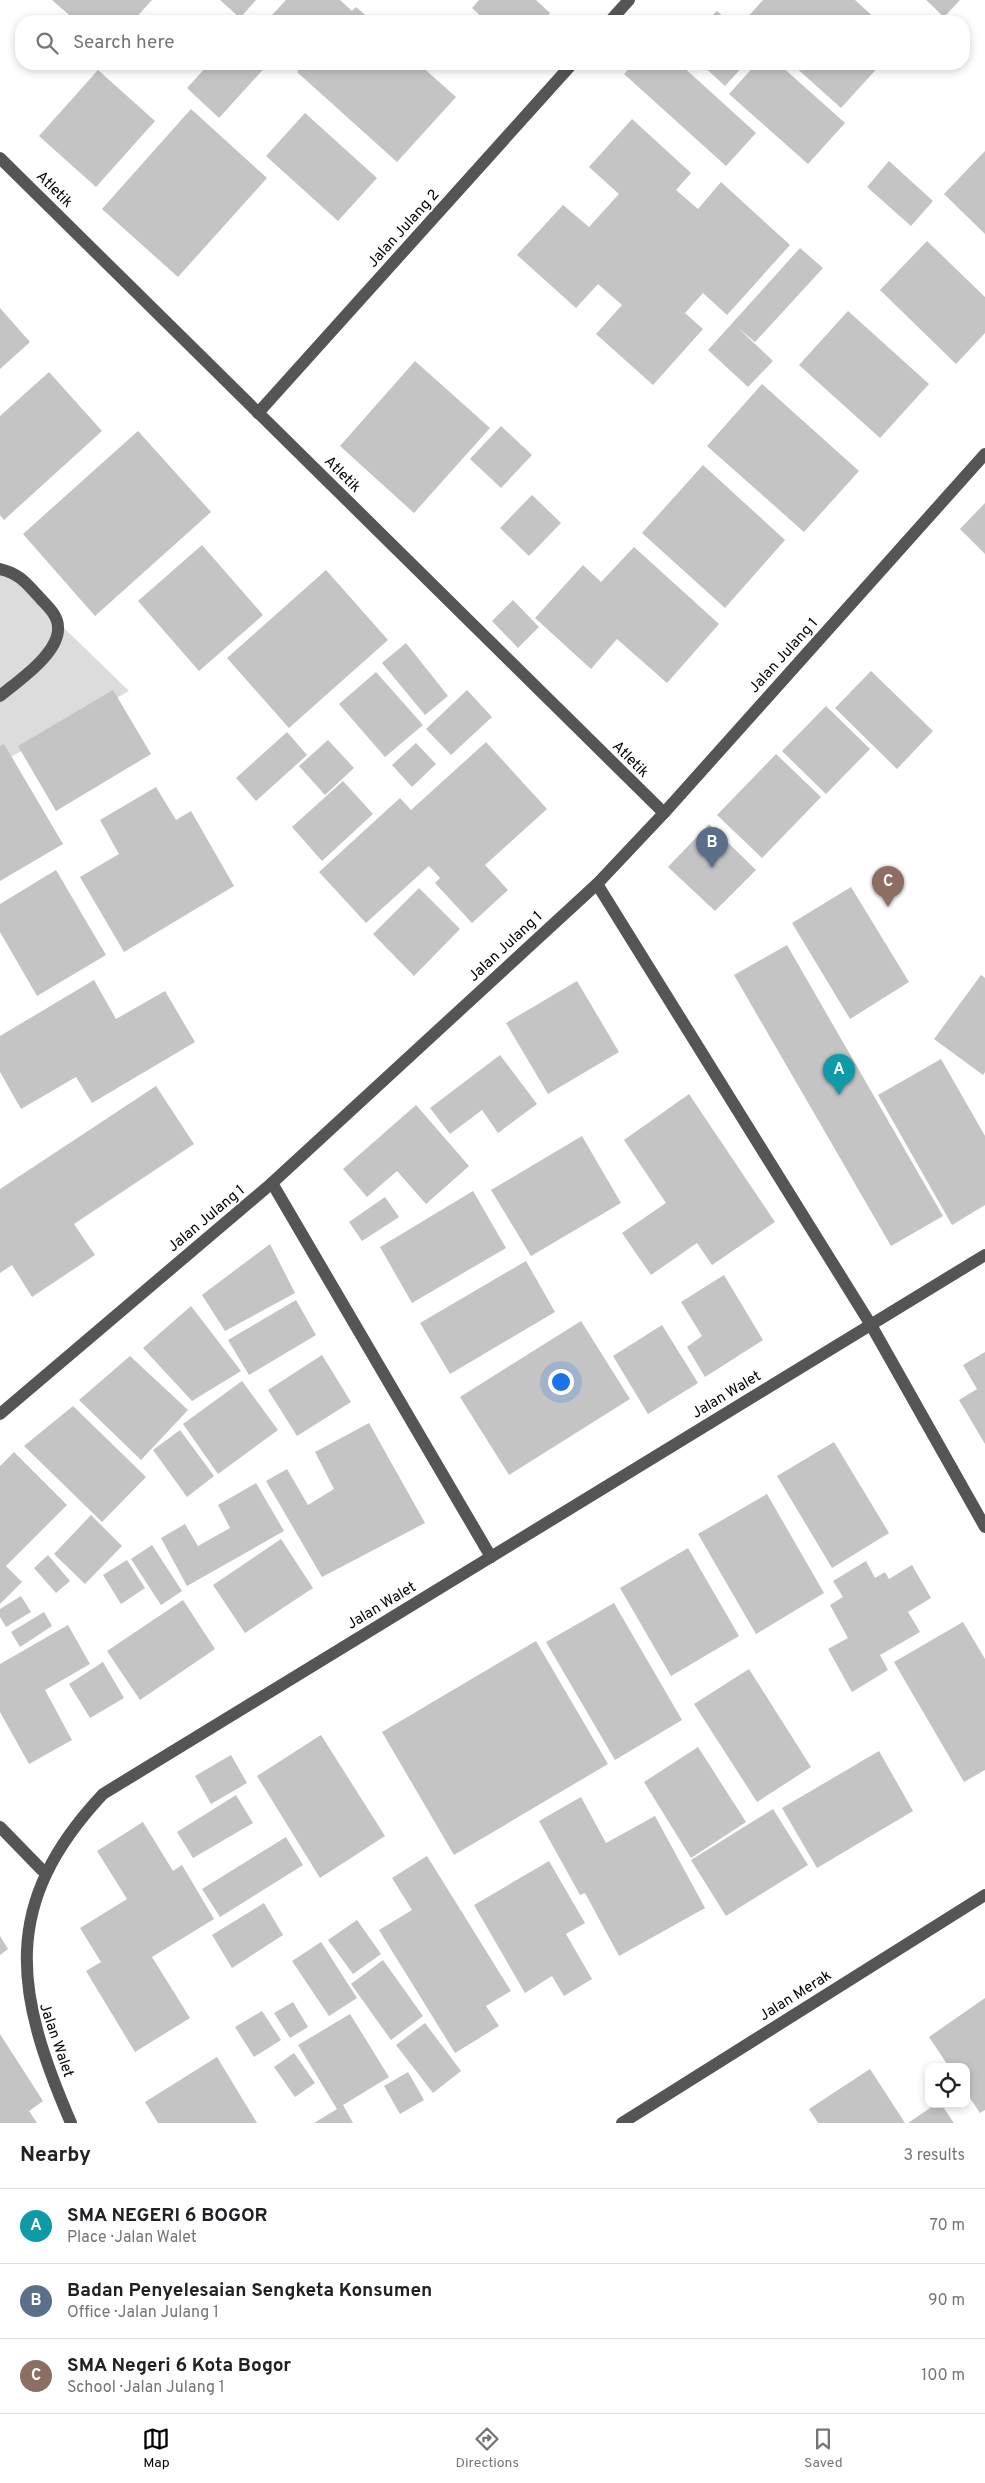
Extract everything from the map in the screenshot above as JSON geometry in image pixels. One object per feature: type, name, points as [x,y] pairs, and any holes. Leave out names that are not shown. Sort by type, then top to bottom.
[{"type":"street","points":[[615,15],[629,0]]},
{"type":"street","name":"Jalan Julang 2","points":[[258,413],[567,70]]},
{"type":"street","name":"Atletik","points":[[0,158],[664,813]]},
{"type":"street","name":"Jalan Julang 1","points":[[0,1414],[272,1183],[597,884],[664,813],[985,454]]},
{"type":"street","points":[[0,569],[19,576],[54,614],[58,627],[56,641],[48,654],[0,696]]},
{"type":"street","points":[[597,884],[871,1325],[985,1527]]},
{"type":"street","points":[[272,1183],[491,1557]]},
{"type":"street","name":"Jalan Walet","points":[[71,2123],[40,2048],[28,2011],[21,1963],[26,1910],[42,1870],[55,1848],[78,1818],[103,1794],[985,1255]]},
{"type":"street","points":[[0,1827],[42,1870]]},
{"type":"street","name":"Jalan Merak","points":[[622,2123],[985,1895]]},
{"type":"shaded area","points":[[0,566],[129,691],[0,763]]},
{"type":"building","points":[[52,0],[152,0],[138,15],[69,15]]},
{"type":"building","points":[[220,0],[256,0],[243,15],[237,15]]},
{"type":"building","points":[[286,0],[340,0],[352,11],[356,7],[365,15],[272,15]]},
{"type":"building","points":[[479,0],[536,0],[550,13],[548,15],[480,15],[472,8]]},
{"type":"building","points":[[763,0],[855,0],[871,15],[749,15]]},
{"type":"building","points":[[926,0],[960,0],[946,15],[942,15]]},
{"type":"building","points":[[717,11],[721,15],[713,15]]},
{"type":"building","points":[[98,70],[155,121],[96,187],[39,136]]},
{"type":"building","points":[[204,70],[263,70],[219,118],[187,88]]},
{"type":"building","points":[[299,70],[426,70],[456,97],[397,162],[297,72]]},
{"type":"building","points":[[628,70],[687,70],[756,133],[726,166],[624,74]]},
{"type":"building","points":[[708,70],[740,70],[725,86]]},
{"type":"building","points":[[751,70],[786,70],[845,123],[808,164],[729,94]]},
{"type":"building","points":[[799,70],[876,70],[841,108]]},
{"type":"building","points":[[191,109],[267,178],[178,277],[102,209]]},
{"type":"building","points":[[305,113],[377,178],[338,221],[266,156]]},
{"type":"building","points":[[632,119],[691,173],[676,190],[698,209],[721,182],[790,245],[727,315],[703,293],[685,313],[703,329],[653,385],[596,334],[622,305],[598,284],[576,308],[517,255],[563,205],[589,227],[619,194],[589,167]]},
{"type":"building","points":[[985,151],[985,234],[944,194]]},
{"type":"building","points":[[889,161],[933,201],[911,226],[867,187]]},
{"type":"building","points":[[927,241],[985,297],[985,333],[956,364],[880,290]]},
{"type":"building","points":[[800,248],[823,268],[755,342],[737,327],[773,361],[748,387],[708,350]]},
{"type":"building","points":[[0,308],[30,342],[0,369]]},
{"type":"building","points":[[848,311],[929,384],[880,438],[799,365]]},
{"type":"building","points":[[415,361],[490,428],[414,513],[340,446]]},
{"type":"building","points":[[49,372],[102,431],[4,520],[0,515],[0,416]]},
{"type":"building","points":[[762,384],[859,471],[804,532],[707,446]]},
{"type":"building","points":[[501,426],[532,455],[501,488],[470,459]]},
{"type":"building","points":[[138,431],[211,512],[95,616],[23,534]]},
{"type":"building","points":[[703,465],[785,540],[725,608],[642,533]]},
{"type":"building","points":[[532,495],[561,523],[529,556],[500,528]]},
{"type":"building","points":[[985,503],[985,554],[960,529]]},
{"type":"building","points":[[202,545],[263,615],[199,671],[138,601]]},
{"type":"building","points":[[634,547],[719,624],[667,683],[617,639],[591,669],[535,618],[583,565],[601,582]]},
{"type":"building","points":[[326,570],[388,640],[289,728],[227,658]]},
{"type":"building","points":[[513,600],[539,627],[518,648],[492,621]]},
{"type":"building","points":[[406,643],[448,696],[425,715],[382,663]]},
{"type":"building","points":[[871,671],[933,731],[897,769],[835,708]]},
{"type":"building","points":[[376,672],[423,725],[385,757],[339,704]]},
{"type":"building","points":[[113,690],[151,754],[56,811],[18,746]]},
{"type":"building","points":[[467,690],[492,717],[451,755],[426,729]]},
{"type":"building","points":[[826,706],[870,749],[826,794],[782,751]]},
{"type":"building","points":[[287,732],[307,755],[256,801],[236,778]]},
{"type":"building","points":[[328,740],[354,768],[325,795],[299,766]]},
{"type":"building","points":[[486,742],[547,809],[485,865],[508,890],[472,923],[435,883],[440,878],[429,866],[366,923],[319,872],[400,798],[411,810]]},
{"type":"building","points":[[416,743],[436,764],[412,787],[392,765]]},
{"type":"building","points":[[4,744],[63,844],[0,881],[0,746]]},
{"type":"building","points":[[776,754],[821,797],[762,858],[717,815]]},
{"type":"building","points":[[343,781],[373,814],[322,861],[292,827]]},
{"type":"building","points":[[156,787],[176,820],[191,811],[234,886],[124,952],[80,877],[119,854],[100,820]]},
{"type":"building","points":[[709,824],[756,870],[715,911],[668,867]]},
{"type":"building","points":[[56,870],[106,955],[37,996],[0,932],[0,904]]},
{"type":"building","points":[[851,887],[909,982],[850,1019],[792,923]]},
{"type":"building","points":[[419,888],[460,929],[414,976],[373,934]]},
{"type":"building","points":[[787,945],[943,1216],[891,1246],[734,975]]},
{"type":"building","points":[[981,975],[985,978],[985,1072],[983,1075],[934,1039]]},
{"type":"building","points":[[94,980],[116,1019],[165,991],[195,1042],[92,1103],[76,1077],[21,1109],[0,1072],[0,1036]]},
{"type":"building","points":[[577,981],[619,1052],[548,1094],[506,1023]]},
{"type":"building","points":[[500,1055],[537,1104],[498,1133],[482,1110],[450,1134],[430,1108]]},
{"type":"building","points":[[941,1059],[985,1136],[985,1205],[952,1225],[878,1095]]},
{"type":"building","points":[[156,1086],[194,1144],[74,1224],[95,1255],[32,1297],[12,1265],[0,1273],[0,1189]]},
{"type":"building","points":[[689,1094],[775,1222],[712,1265],[697,1243],[651,1275],[622,1233],[666,1203],[624,1140]]},
{"type":"building","points":[[416,1105],[469,1166],[426,1204],[397,1171],[367,1197],[343,1169]]},
{"type":"building","points":[[582,1136],[621,1203],[531,1256],[491,1190]]},
{"type":"building","points":[[473,1191],[506,1248],[412,1303],[380,1247]]},
{"type":"building","points":[[385,1197],[399,1217],[362,1241],[349,1222]]},
{"type":"building","points":[[270,1244],[295,1293],[225,1331],[202,1295]]},
{"type":"building","points":[[526,1261],[555,1312],[450,1374],[420,1323]]},
{"type":"building","points":[[724,1275],[763,1340],[705,1377],[687,1347],[702,1336],[681,1302]]},
{"type":"building","points":[[296,1300],[316,1335],[249,1375],[228,1340]]},
{"type":"building","points":[[191,1306],[241,1371],[192,1401],[143,1348]]},
{"type":"building","points":[[581,1321],[630,1399],[509,1475],[460,1397]]},
{"type":"building","points":[[662,1325],[698,1383],[648,1414],[613,1356]]},
{"type":"building","points":[[985,1352],[985,1444],[959,1400],[977,1389],[963,1365]]},
{"type":"building","points":[[322,1355],[351,1402],[297,1436],[268,1390]]},
{"type":"building","points":[[130,1356],[188,1410],[141,1460],[79,1400]]},
{"type":"building","points":[[242,1381],[278,1430],[218,1474],[183,1424]]},
{"type":"building","points":[[73,1406],[146,1477],[102,1522],[24,1446]]},
{"type":"building","points":[[369,1423],[425,1523],[322,1577],[266,1481],[287,1469],[308,1505],[334,1489],[315,1452]]},
{"type":"building","points":[[180,1430],[214,1476],[187,1497],[153,1450]]},
{"type":"building","points":[[834,1442],[889,1533],[832,1568],[777,1476]]},
{"type":"building","points":[[14,1452],[67,1505],[6,1566],[22,1582],[0,1604],[0,1466]]},
{"type":"building","points":[[256,1483],[284,1531],[187,1586],[161,1538],[185,1524],[198,1546],[230,1528],[218,1505]]},
{"type":"building","points":[[767,1494],[824,1593],[756,1634],[698,1534]]},
{"type":"building","points":[[91,1515],[122,1546],[85,1584],[54,1554]]},
{"type":"building","points":[[281,1539],[313,1588],[245,1633],[213,1585]]},
{"type":"building","points":[[152,1545],[182,1591],[161,1605],[131,1559]]},
{"type":"building","points":[[688,1548],[739,1636],[671,1676],[620,1588]]},
{"type":"building","points":[[48,1555],[70,1581],[56,1593],[34,1568]]},
{"type":"building","points":[[127,1560],[145,1588],[121,1604],[103,1575]]},
{"type":"building","points":[[866,1561],[875,1578],[885,1572],[889,1579],[912,1565],[931,1598],[908,1612],[920,1632],[880,1655],[888,1670],[852,1692],[828,1649],[848,1638],[830,1605],[843,1597],[833,1581]]},
{"type":"building","points":[[21,1596],[31,1612],[6,1627],[0,1617],[0,1609]]},
{"type":"building","points":[[183,1600],[215,1649],[140,1700],[107,1651]]},
{"type":"building","points":[[614,1603],[682,1720],[615,1760],[546,1642]]},
{"type":"building","points":[[44,1612],[52,1626],[20,1647],[11,1632]]},
{"type":"building","points":[[963,1622],[985,1659],[985,1770],[964,1782],[894,1662]]},
{"type":"building","points":[[68,1625],[90,1664],[45,1690],[72,1740],[29,1764],[0,1712],[0,1664]]},
{"type":"building","points":[[536,1641],[608,1764],[454,1855],[382,1732]]},
{"type":"building","points":[[103,1662],[124,1698],[90,1718],[69,1684]]},
{"type":"building","points":[[749,1669],[811,1767],[757,1802],[694,1704]]},
{"type":"building","points":[[321,1735],[385,1836],[320,1878],[257,1776]]},
{"type":"building","points":[[698,1747],[746,1822],[691,1858],[644,1782]]},
{"type":"building","points":[[879,1751],[913,1811],[817,1868],[782,1808]]},
{"type":"building","points":[[231,1755],[247,1783],[211,1804],[195,1776]]},
{"type":"building","points":[[236,1795],[253,1823],[193,1858],[177,1832]]},
{"type":"building","points":[[581,1797],[606,1843],[655,1816],[705,1908],[619,1956],[585,1893],[580,1895],[539,1821]]},
{"type":"building","points":[[773,1809],[808,1865],[726,1916],[691,1860]]},
{"type":"building","points":[[143,1822],[173,1871],[182,1865],[214,1919],[152,1957],[190,2018],[135,2052],[86,1971],[101,1962],[80,1928],[127,1899],[97,1851]]},
{"type":"building","points":[[286,1837],[303,1865],[220,1917],[202,1889]]},
{"type":"building","points":[[427,1856],[511,1991],[486,2006],[499,2026],[455,2053],[379,1930],[412,1910],[392,1878]]},
{"type":"building","points":[[549,1861],[585,1923],[566,1934],[592,1979],[564,1996],[552,1976],[525,1993],[474,1905]]},
{"type":"building","points":[[264,1903],[283,1935],[232,1968],[212,1935]]},
{"type":"building","points":[[357,1920],[381,1954],[353,1974],[328,1940]]},
{"type":"building","points":[[0,1936],[8,1949],[0,1955]]},
{"type":"building","points":[[321,1942],[357,1998],[329,2016],[292,1961]]},
{"type":"building","points":[[383,1960],[423,2016],[391,2040],[351,1984]]},
{"type":"building","points":[[985,1998],[985,2110],[980,2113],[970,2098],[970,2063],[946,2063],[929,2037]]},
{"type":"building","points":[[293,2002],[308,2027],[290,2038],[274,2013]]},
{"type":"building","points":[[262,2011],[281,2040],[254,2057],[235,2027]]},
{"type":"building","points":[[350,2014],[389,2077],[343,2105],[353,2123],[314,2123],[337,2109],[298,2045]]},
{"type":"building","points":[[425,2023],[461,2071],[433,2093],[396,2045]]},
{"type":"building","points":[[0,2034],[43,2101],[29,2111],[37,2123],[0,2123]]},
{"type":"building","points":[[294,2053],[315,2083],[295,2097],[274,2067]]},
{"type":"building","points":[[217,2057],[257,2123],[158,2123],[145,2102]]},
{"type":"building","points":[[870,2069],[905,2123],[818,2123],[809,2109]]},
{"type":"building","points":[[408,2072],[424,2100],[400,2114],[384,2086]]},
{"type":"building","points":[[930,2108],[944,2108],[954,2123],[908,2123]]},
{"type":"place","name":"Badan Penyelesaian Sengketa Konsumen","points":[[712,868]]},
{"type":"place","name":"SMA Negeri 6 Kota Bogor","points":[[888,907]]},
{"type":"place","name":"SMA NEGERI 6 BOGOR","points":[[839,1095]]}]
